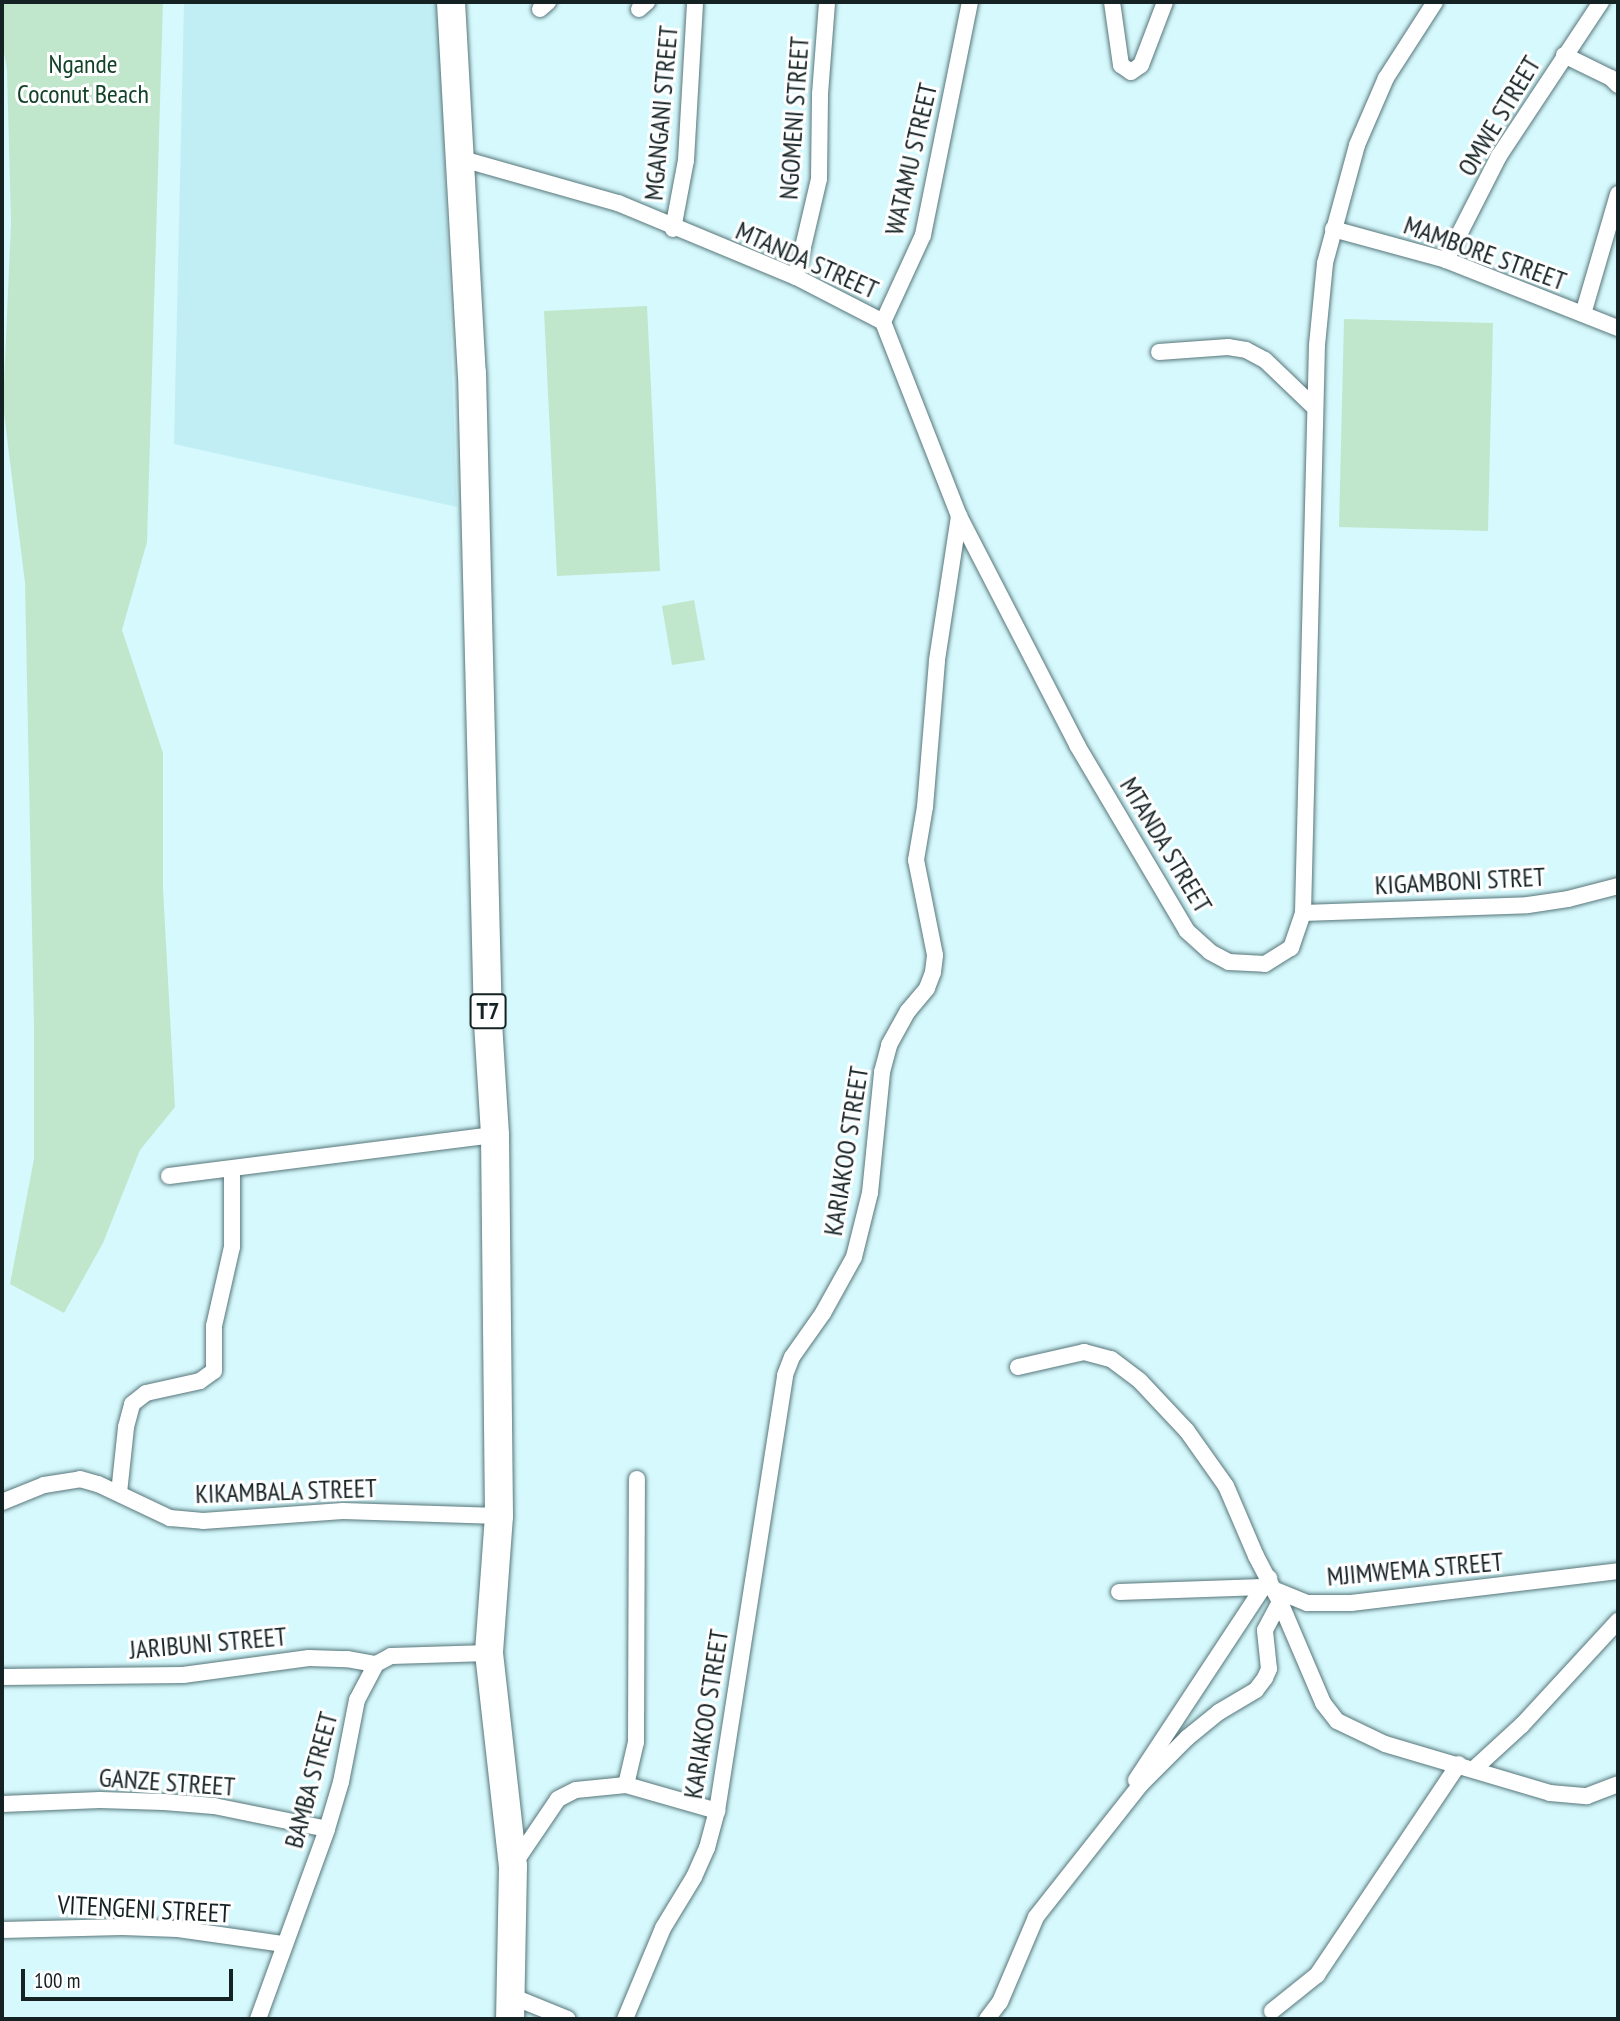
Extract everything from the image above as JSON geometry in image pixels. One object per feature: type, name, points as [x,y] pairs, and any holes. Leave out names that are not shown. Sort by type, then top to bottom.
[{"type":"highway","name":"T7","points":[[451,2],[462,159],[472,373],[488,1023],[495,1135],[499,1516],[489,1653],[513,1866],[510,2008]]},
{"type":"street","name":"MGANGANI STREET","points":[[673,229],[686,160],[695,2]]},
{"type":"street","name":"NGOMENI STREET","points":[[796,277],[809,228],[820,167],[820,94],[827,2]]},
{"type":"street","name":"WATAMU STREET","points":[[883,322],[923,235],[970,2]]},
{"type":"street","points":[[1112,2],[1121,65],[1131,72],[1141,65],[1165,2]]},
{"type":"street","name":"MTANDA STREET","points":[[462,159],[618,203],[673,229],[796,277],[883,322],[959,516],[1077,745],[1187,930],[1210,952],[1228,962],[1265,964],[1291,948],[1303,914],[1315,408],[1324,276],[1333,229],[1357,145],[1386,78],[1435,2]]},
{"type":"street","name":"OMWE STREET","points":[[1447,260],[1499,156],[1601,2]]},
{"type":"street","points":[[1564,55],[1611,78],[1618,85]]},
{"type":"street","points":[[1583,314],[1618,194]]},
{"type":"street","name":"MAMBORE STREET","points":[[1333,229],[1447,260],[1618,328]]},
{"type":"street","points":[[1159,352],[1228,347],[1245,351],[1265,360],[1315,408]]},
{"type":"street","name":"KARIAKOO STREET","points":[[625,2019],[663,1928],[694,1877],[707,1848],[717,1811],[785,1375],[792,1357],[823,1313],[853,1257],[870,1193],[882,1072],[899,1026],[927,988],[933,972],[935,955],[916,860],[929,773],[937,660],[959,516]]},
{"type":"street","name":"KIGAMBONI STRET","points":[[1303,914],[1528,905],[1568,899],[1618,886]]},
{"type":"street","points":[[169,1176],[495,1135]]},
{"type":"street","points":[[119,1493],[126,1427],[132,1404],[146,1393],[200,1381],[214,1371],[214,1326],[232,1247],[232,1170]]},
{"type":"street","points":[[1018,1367],[1084,1352],[1111,1359],[1140,1381],[1158,1400],[1209,1458],[1226,1486],[1323,1703],[1337,1721],[1385,1744],[1570,1797],[1587,1796],[1618,1784]]},
{"type":"street","name":"KIKAMBALA STREET","points":[[2,1502],[62,1480],[80,1479],[119,1493],[170,1518],[203,1521],[343,1511],[499,1516]]},
{"type":"street","points":[[626,1785],[636,1742],[637,1479]]},
{"type":"street","name":"MJIMWEMA STREET","points":[[1272,1589],[1307,1603],[1352,1603],[1618,1571]]},
{"type":"street","points":[[1119,1592],[1272,1589]]},
{"type":"street","points":[[987,2019],[1000,2001],[1035,1917],[1098,1837],[1142,1784],[1187,1738],[1219,1712],[1256,1690],[1269,1669],[1265,1630],[1272,1589]]},
{"type":"street","points":[[1098,1837],[1272,1589]]},
{"type":"street","points":[[1272,2011],[1317,1975],[1467,1766],[1521,1724],[1618,1621]]},
{"type":"street","points":[[376,1664],[391,1656],[489,1653]]},
{"type":"street","name":"JARIBUNI STREET","points":[[2,1677],[183,1675],[309,1658],[347,1658],[376,1664]]},
{"type":"street","name":"BAMBA STREET","points":[[258,2019],[327,1829],[341,1782],[357,1700],[376,1664]]},
{"type":"street","points":[[513,1866],[558,1799],[576,1790],[626,1785],[717,1811]]},
{"type":"street","name":"GANZE STREET","points":[[2,1804],[100,1800],[164,1802],[214,1806],[327,1829]]},
{"type":"street","name":"VITENGENI STREET","points":[[2,1930],[122,1927],[178,1929],[284,1944]]},
{"type":"street","points":[[510,2008],[568,2019]]},
{"type":"shaded area","points":[[184,2],[439,2],[457,507],[174,444]]},
{"type":"green space","name":"Ngande Coconut Beach","points":[[2,2],[163,2],[147,542],[122,630],[163,753],[163,889],[175,1107],[140,1150],[103,1243],[64,1313],[10,1284],[34,1159],[34,1027],[25,583],[3,405],[11,224],[7,70],[2,40]]},
{"type":"green space","points":[[647,306],[660,571],[557,576],[544,311]]},
{"type":"green space","points":[[1344,319],[1493,323],[1488,531],[1339,527]]},
{"type":"green space","points":[[694,600],[705,660],[672,665],[662,606]]}]
